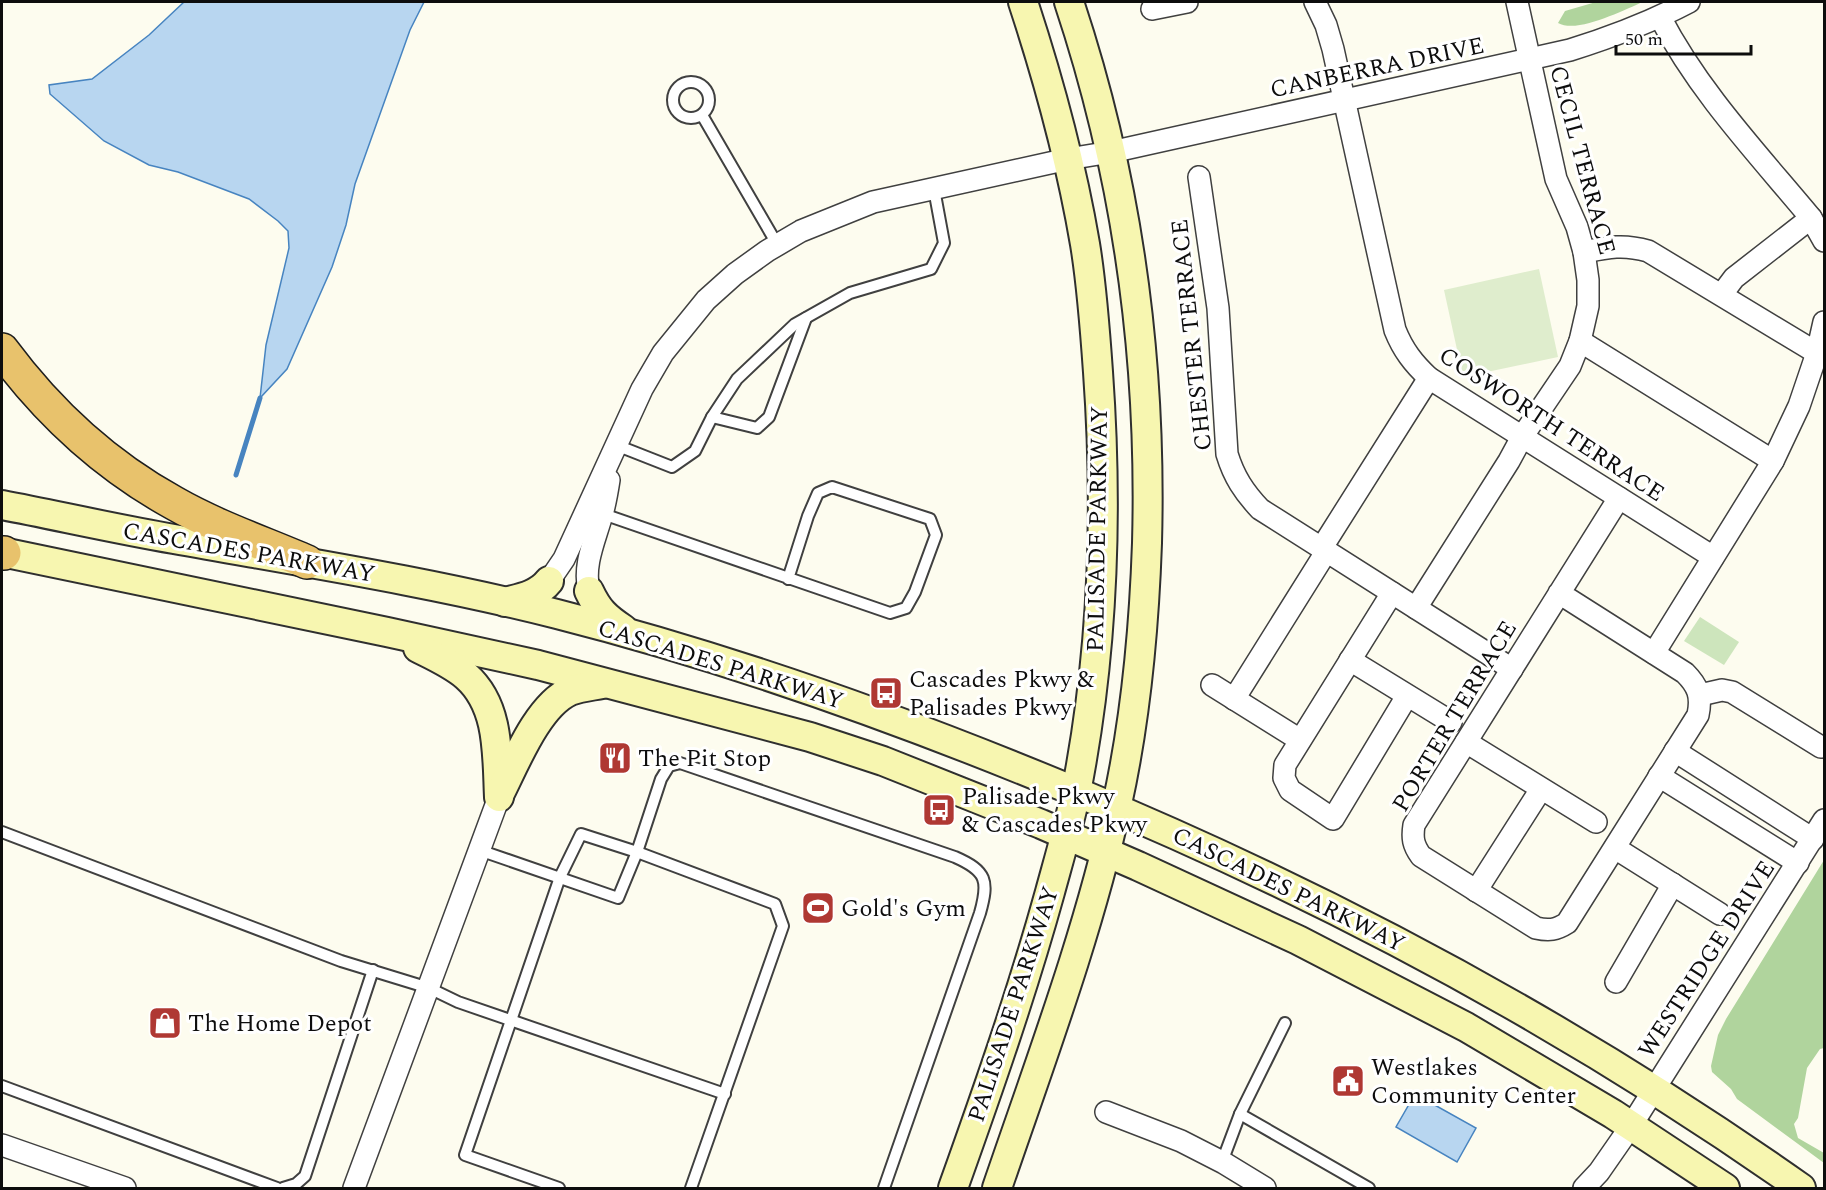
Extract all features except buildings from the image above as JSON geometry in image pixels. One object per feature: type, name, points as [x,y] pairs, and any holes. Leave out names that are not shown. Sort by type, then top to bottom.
[{"type":"highway","points":[[2,350],[24,380],[62,421],[134,479],[215,524],[307,562]]},
{"type":"main road","name":"PALISADE PARKWAY","points":[[953,1188],[1022,990],[1076,792],[1096,650],[1101,571],[1103,482],[1101,412],[1095,323],[1085,245],[1068,159],[1044,67],[1023,2]]},
{"type":"main road","name":"PALISADE PARKWAY","points":[[997,1188],[1080,942],[1116,808],[1133,714],[1142,630],[1148,479],[1146,407],[1138,313],[1124,217],[1111,152],[1085,49],[1069,2]]},
{"type":"main road","name":"CASCADES PARKWAY","points":[[2,505],[505,602],[716,659],[880,714],[1116,808],[1322,902],[1425,956],[1653,1089],[1801,1188]]},
{"type":"main road","name":"CASCADES PARKWAY","points":[[2,552],[538,665],[821,740],[883,761],[1065,835],[1298,940],[1466,1027],[1631,1126],[1725,1188]]},
{"type":"main road","points":[[505,602],[528,596],[543,588],[549,581]]},
{"type":"main road","points":[[589,591],[598,609],[608,619],[635,636]]},
{"type":"main road","points":[[387,632],[446,662],[466,676],[482,696],[492,718],[497,746],[498,797]]},
{"type":"main road","points":[[498,797],[527,740],[555,700],[571,691],[606,683]]},
{"type":"street","points":[[1152,9],[1187,2]]},
{"type":"street","name":"COSWORTH TERRACE","points":[[1315,2],[1326,25],[1395,330],[1403,348],[1415,365],[1429,378],[1713,557]]},
{"type":"street","name":"CECIL TERRACE","points":[[1516,2],[1556,179],[1577,227],[1588,280],[1588,306],[1580,341],[1562,381],[1522,437]]},
{"type":"street","name":"CANBERRA DRIVE","points":[[616,444],[642,389],[663,353],[706,300],[735,273],[777,244],[801,231],[873,202],[1068,159],[1111,152],[1570,50],[1616,36],[1689,2]]},
{"type":"street","points":[[1660,17],[1700,84],[1811,218],[1824,241]]},
{"type":"street","name":"CHESTER TERRACE","points":[[1199,177],[1218,308],[1227,454],[1233,474],[1244,492],[1260,509],[1512,669]]},
{"type":"street","points":[[1722,294],[1734,278],[1811,218]]},
{"type":"street","points":[[1584,252],[1613,246],[1631,246],[1648,251],[1817,352]]},
{"type":"street","points":[[1654,653],[1773,461],[1799,406],[1817,352],[1824,322]]},
{"type":"street","points":[[1580,341],[1773,461]]},
{"type":"street","points":[[1234,699],[1429,378]]},
{"type":"street","points":[[1416,608],[1522,437]]},
{"type":"street","points":[[589,591],[586,579],[587,567],[603,514],[616,444]]},
{"type":"street","points":[[549,581],[564,559],[616,444]]},
{"type":"street","name":"PORTER TERRACE","points":[[1619,498],[1414,825],[1412,836],[1414,847],[1420,856],[1536,928],[1546,931],[1557,929],[1567,923],[1698,715],[1700,695]]},
{"type":"street","points":[[1392,593],[1285,765],[1284,778],[1290,790],[1333,819],[1407,696]]},
{"type":"street","points":[[1559,593],[1685,673],[1695,683],[1700,695],[1722,690],[1732,692],[1821,747]]},
{"type":"street","points":[[1350,660],[1451,722]]},
{"type":"street","points":[[1212,685],[1300,740]]},
{"type":"street","points":[[1466,742],[1596,822]]},
{"type":"street","points":[[1675,752],[1813,839]]},
{"type":"street","points":[[1659,776],[1798,863]]},
{"type":"street","points":[[1476,891],[1541,789]]},
{"type":"street","points":[[354,1188],[498,797]]},
{"type":"street","name":"WESTRIDGE DRIVE","points":[[1584,1188],[1599,1172],[1631,1126],[1824,820]]},
{"type":"street","points":[[1615,848],[1720,914]]},
{"type":"street","points":[[1616,982],[1673,884]]},
{"type":"street","points":[[1106,1112],[1180,1141],[1222,1162],[1265,1188]]},
{"type":"street","points":[[2,1145],[125,1188]]},
{"type":"lane","points":[[702,115],[777,244]]},
{"type":"lane","points":[[616,444],[672,467],[695,451],[712,417],[737,379],[795,324],[850,293],[931,269],[944,243],[934,189]]},
{"type":"lane","points":[[712,417],[757,428],[765,423],[774,407],[806,318]]},
{"type":"lane","points":[[603,514],[788,579],[890,613],[906,608],[915,592],[936,535],[930,519],[832,487],[818,493],[808,516],[788,579]]},
{"type":"lane","points":[[479,850],[618,898],[637,852],[661,779],[669,766],[680,763],[973,865],[983,877],[985,894],[980,913],[884,1188]]},
{"type":"lane","points":[[2,832],[341,961],[429,988],[458,1002],[725,1094]]},
{"type":"lane","points":[[559,1188],[465,1155],[560,877],[581,834],[637,852],[775,904],[783,926],[691,1188]]},
{"type":"lane","points":[[283,1188],[297,1184],[305,1176],[373,970]]},
{"type":"lane","points":[[1222,1162],[1240,1114],[1286,1023]]},
{"type":"lane","points":[[2,1086],[277,1188]]},
{"type":"lane","points":[[1240,1114],[1369,1188]]},
{"type":"green space","points":[[1596,2],[1643,2],[1588,23],[1567,26],[1558,23],[1565,11]]},
{"type":"green space","points":[[1539,269],[1558,357],[1463,377],[1444,290]]},
{"type":"green space","points":[[1700,617],[1739,642],[1724,665],[1684,641]]},
{"type":"green space","points":[[1824,860],[1824,1048],[1820,1049],[1807,1068],[1798,1118],[1794,1124],[1798,1138],[1824,1153],[1824,1163],[1737,1099],[1731,1089],[1712,1072],[1711,1066],[1718,1035],[1726,1019]]},
{"type":"water","points":[[184,2],[424,2],[410,30],[355,184],[346,225],[332,267],[287,369],[260,398],[266,345],[289,248],[288,231],[249,199],[178,172],[149,165],[104,141],[50,94],[49,85],[92,79],[149,35]]},
{"type":"water","points":[[1415,1094],[1476,1128],[1457,1162],[1396,1127]]},
{"type":"waterway","points":[[236,475],[260,398]]},
{"type":"place","name":"Cascades Pkwy & Palisades Pkwy","points":[[886,693]]},
{"type":"place","name":"The Pit Stop","points":[[615,758]]},
{"type":"place","name":"Palisade Pkwy & Cascades Pkwy","points":[[939,810]]},
{"type":"place","name":"Gold's Gym","points":[[818,908]]},
{"type":"place","name":"The Home Depot","points":[[165,1023]]},
{"type":"place","name":"Westlakes Community Center","points":[[1348,1081]]}]
